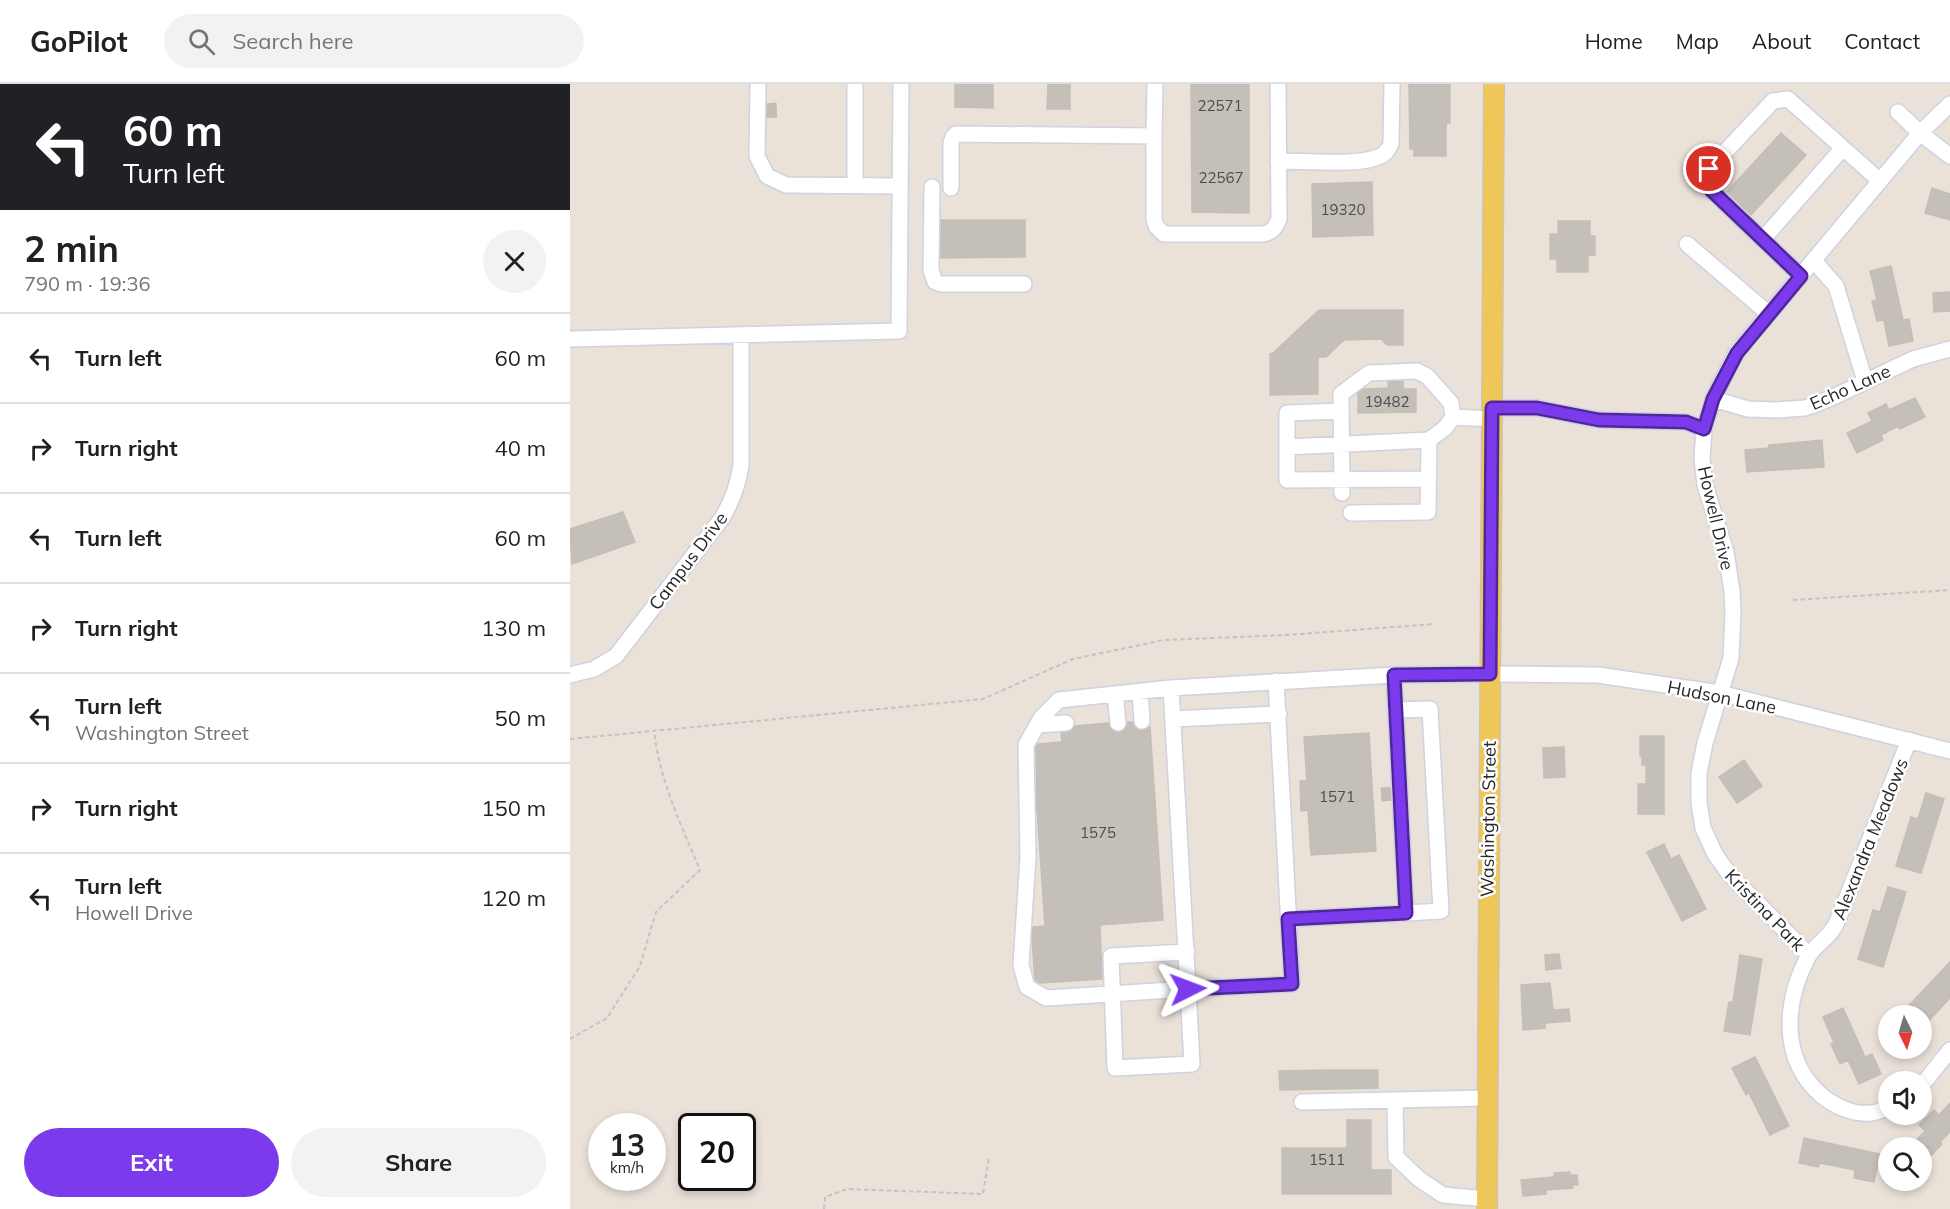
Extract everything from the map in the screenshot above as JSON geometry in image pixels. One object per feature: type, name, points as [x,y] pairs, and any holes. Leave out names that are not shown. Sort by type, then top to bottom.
[{"type":"main road","name":"Washington Street","points":[[1487,1204],[1494,84]]},
{"type":"street","points":[[855,84],[855,186]]},
{"type":"street","points":[[570,339],[899,331],[901,84]]},
{"type":"street","points":[[1155,84],[1154,219],[1155,226],[1164,234],[1263,234],[1271,232],[1275,227],[1279,219],[1278,84]]},
{"type":"street","points":[[1278,161],[1363,161],[1380,157],[1391,144],[1392,84]]},
{"type":"street","points":[[758,86],[757,156],[767,176],[786,185],[900,186]]},
{"type":"street","points":[[758,86],[766,93],[770,103]]},
{"type":"street","points":[[1801,276],[1711,190],[1707,181],[1709,169],[1773,102],[1788,99],[1880,182]]},
{"type":"street","name":"Howell Drive","points":[[1720,693],[1731,658],[1732,591],[1726,552],[1705,485],[1702,458],[1704,429],[1713,399],[1737,353],[1920,133],[1950,104]]},
{"type":"street","points":[[1898,112],[1920,133],[1950,156]]},
{"type":"street","points":[[757,133],[766,128],[770,121]]},
{"type":"street","points":[[951,188],[951,143],[956,134],[1154,136]]},
{"type":"street","points":[[1762,239],[1842,149]]},
{"type":"street","points":[[932,187],[931,270],[935,282],[941,284],[1024,284]]},
{"type":"street","points":[[1687,244],[1769,314]]},
{"type":"street","points":[[1814,261],[1836,286],[1865,381]]},
{"type":"street","name":"Campus Drive","points":[[570,675],[594,669],[616,656],[722,518],[732,501],[741,465],[741,335]]},
{"type":"street","name":"Echo Lane","points":[[1713,399],[1748,410],[1804,408],[1829,399],[1913,359],[1950,349]]},
{"type":"street","points":[[1287,447],[1342,444],[1429,440],[1445,428],[1453,417],[1450,403],[1427,376],[1417,371],[1370,373],[1341,394],[1342,444],[1342,486]]},
{"type":"street","points":[[1453,417],[1492,419],[1537,408],[1599,420],[1686,422],[1704,429]]},
{"type":"street","points":[[1341,411],[1287,413],[1287,480],[1342,486],[1428,479]]},
{"type":"street","points":[[1350,513],[1428,512],[1429,440]]},
{"type":"street","points":[[1394,675],[1406,913]]},
{"type":"street","name":"Hudson Lane","points":[[1288,919],[1292,984],[1046,998],[1027,987],[1021,965],[1028,857],[1026,745],[1037,725],[1059,700],[1171,688],[1394,675],[1598,675],[1720,693],[1950,751]]},
{"type":"street","points":[[1276,681],[1288,919],[1441,911],[1430,709],[1395,710]]},
{"type":"street","points":[[1171,688],[1187,952],[1192,1064],[1115,1068],[1111,956],[1187,952]]},
{"type":"street","points":[[1140,691],[1142,721]]},
{"type":"street","name":"Kristina Park","points":[[1720,693],[1705,743],[1699,773],[1699,803],[1703,828],[1714,854],[1729,874],[1809,955]]},
{"type":"street","points":[[1115,694],[1118,723]]},
{"type":"street","points":[[1173,719],[1279,714]]},
{"type":"street","points":[[1037,725],[1066,723]]},
{"type":"street","name":"Alexandra Meadows","points":[[1878,1111],[1871,1113],[1833,1105],[1819,1093],[1797,1061],[1791,1044],[1788,1022],[1791,1001],[1809,955],[1834,928],[1909,740]]},
{"type":"street","points":[[1398,763],[1388,780],[1390,806],[1401,821]]},
{"type":"street","points":[[1932,1072],[1950,1050]]},
{"type":"street","points":[[1302,1102],[1487,1098]]},
{"type":"street","points":[[1395,1100],[1396,1157],[1419,1179],[1443,1195],[1487,1204]]},
{"type":"path","points":[[1793,600],[1950,591]]},
{"type":"path","points":[[570,739],[983,699],[1073,659],[1164,640],[1286,635],[1435,624]]},
{"type":"path","points":[[570,1039],[607,1018],[640,966],[656,912],[700,870],[669,794],[657,751],[654,730]]},
{"type":"path","points":[[824,1209],[825,1197],[847,1189],[983,1194],[989,1156]]},
{"type":"building","points":[[955,84],[993,84],[993,108],[955,107]]},
{"type":"building","points":[[1048,84],[1070,84],[1070,109],[1047,109]]},
{"type":"building","points":[[1191,84],[1249,84],[1249,213],[1192,212]]},
{"type":"building","points":[[1409,84],[1450,84],[1450,123],[1446,123],[1446,156],[1414,156],[1414,149],[1410,149]]},
{"type":"building","points":[[1781,133],[1806,155],[1751,215],[1727,192]]},
{"type":"building","points":[[1372,182],[1373,235],[1313,237],[1312,184]]},
{"type":"building","points":[[1932,188],[1950,194],[1950,220],[1925,213]]},
{"type":"building","points":[[941,220],[1025,220],[1025,257],[941,258]]},
{"type":"building","points":[[1558,221],[1590,221],[1590,236],[1595,236],[1595,255],[1588,255],[1588,272],[1557,272],[1557,259],[1550,259],[1550,234],[1558,234]]},
{"type":"building","points":[[1891,266],[1903,320],[1909,319],[1913,341],[1889,346],[1884,320],[1877,321],[1872,301],[1877,300],[1870,271]]},
{"type":"building","points":[[1950,292],[1950,311],[1934,312],[1933,293]]},
{"type":"building","points":[[1319,310],[1403,310],[1403,345],[1387,345],[1381,339],[1344,340],[1326,357],[1318,357],[1318,394],[1270,395],[1270,354]]},
{"type":"building","points":[[1403,381],[1403,389],[1416,389],[1416,412],[1358,413],[1358,393],[1364,389],[1388,388],[1388,382]]},
{"type":"building","points":[[1915,398],[1925,417],[1900,429],[1898,426],[1881,435],[1883,440],[1857,453],[1847,433],[1872,421],[1868,413],[1886,404],[1889,410]]},
{"type":"building","points":[[1822,440],[1824,467],[1747,472],[1745,450],[1769,448],[1769,445]]},
{"type":"building","points":[[623,512],[635,542],[572,564],[570,529]]},
{"type":"building","points":[[1128,722],[1132,722],[1138,730],[1143,731],[1150,727],[1163,920],[1100,925],[1102,979],[1040,983],[1035,980],[1032,939],[1033,927],[1045,926],[1037,809],[1036,747],[1038,744],[1062,742],[1061,733],[1071,731],[1075,726],[1108,723],[1111,729],[1118,733],[1124,730]]},
{"type":"building","points":[[1369,733],[1376,851],[1311,855],[1308,810],[1301,811],[1300,781],[1307,781],[1304,737]]},
{"type":"building","points":[[1640,736],[1664,736],[1664,814],[1638,814],[1638,784],[1646,784],[1646,765],[1642,765],[1642,756],[1640,756]]},
{"type":"building","points":[[1564,747],[1565,777],[1544,778],[1543,748]]},
{"type":"building","points":[[1744,760],[1762,786],[1737,803],[1719,777]]},
{"type":"building","points":[[1926,793],[1944,799],[1921,873],[1896,866],[1911,817],[1918,819]]},
{"type":"building","points":[[1664,844],[1671,859],[1679,855],[1706,909],[1682,921],[1647,852]]},
{"type":"building","points":[[1888,887],[1906,892],[1883,967],[1858,959],[1873,910],[1880,912]]},
{"type":"building","points":[[1559,954],[1561,968],[1546,970],[1545,955]]},
{"type":"building","points":[[1740,955],[1762,959],[1750,1035],[1724,1031],[1729,1002],[1733,1002]]},
{"type":"building","points":[[1950,962],[1950,998],[1932,1017],[1932,1005],[1909,1005]]},
{"type":"building","points":[[1550,983],[1553,1010],[1569,1009],[1570,1021],[1545,1023],[1545,1028],[1523,1030],[1521,985]]},
{"type":"building","points":[[1843,1008],[1865,1057],[1872,1054],[1880,1071],[1878,1075],[1859,1084],[1848,1060],[1840,1064],[1823,1017]]},
{"type":"building","points":[[1755,1057],[1789,1126],[1770,1135],[1749,1093],[1746,1095],[1732,1068]]},
{"type":"building","points":[[1378,1070],[1378,1088],[1280,1090],[1279,1071]]},
{"type":"building","points":[[1950,1103],[1950,1132],[1932,1154],[1932,1137],[1919,1137],[1925,1131],[1919,1125],[1932,1125],[1934,1110],[1939,1115]]},
{"type":"building","points":[[1347,1120],[1371,1120],[1371,1170],[1391,1170],[1391,1194],[1282,1194],[1282,1148],[1347,1148]]},
{"type":"building","points":[[1804,1138],[1878,1154],[1874,1182],[1854,1178],[1855,1170],[1820,1163],[1818,1167],[1799,1163]]},
{"type":"building","points":[[1570,1172],[1570,1175],[1577,1175],[1578,1185],[1572,1185],[1573,1188],[1546,1190],[1546,1194],[1523,1196],[1521,1180],[1554,1177],[1554,1173]]},
{"type":"tunnel","points":[[769,103],[770,121]]},
{"type":"tunnel","points":[[1388,787],[1389,801]]},
{"type":"route","points":[[1188,989],[1292,984],[1288,919],[1406,913],[1394,675],[1490,674],[1492,408],[1537,408],[1599,420],[1686,422],[1704,429],[1713,399],[1737,353],[1801,276],[1711,190],[1707,181],[1709,169]]}]
